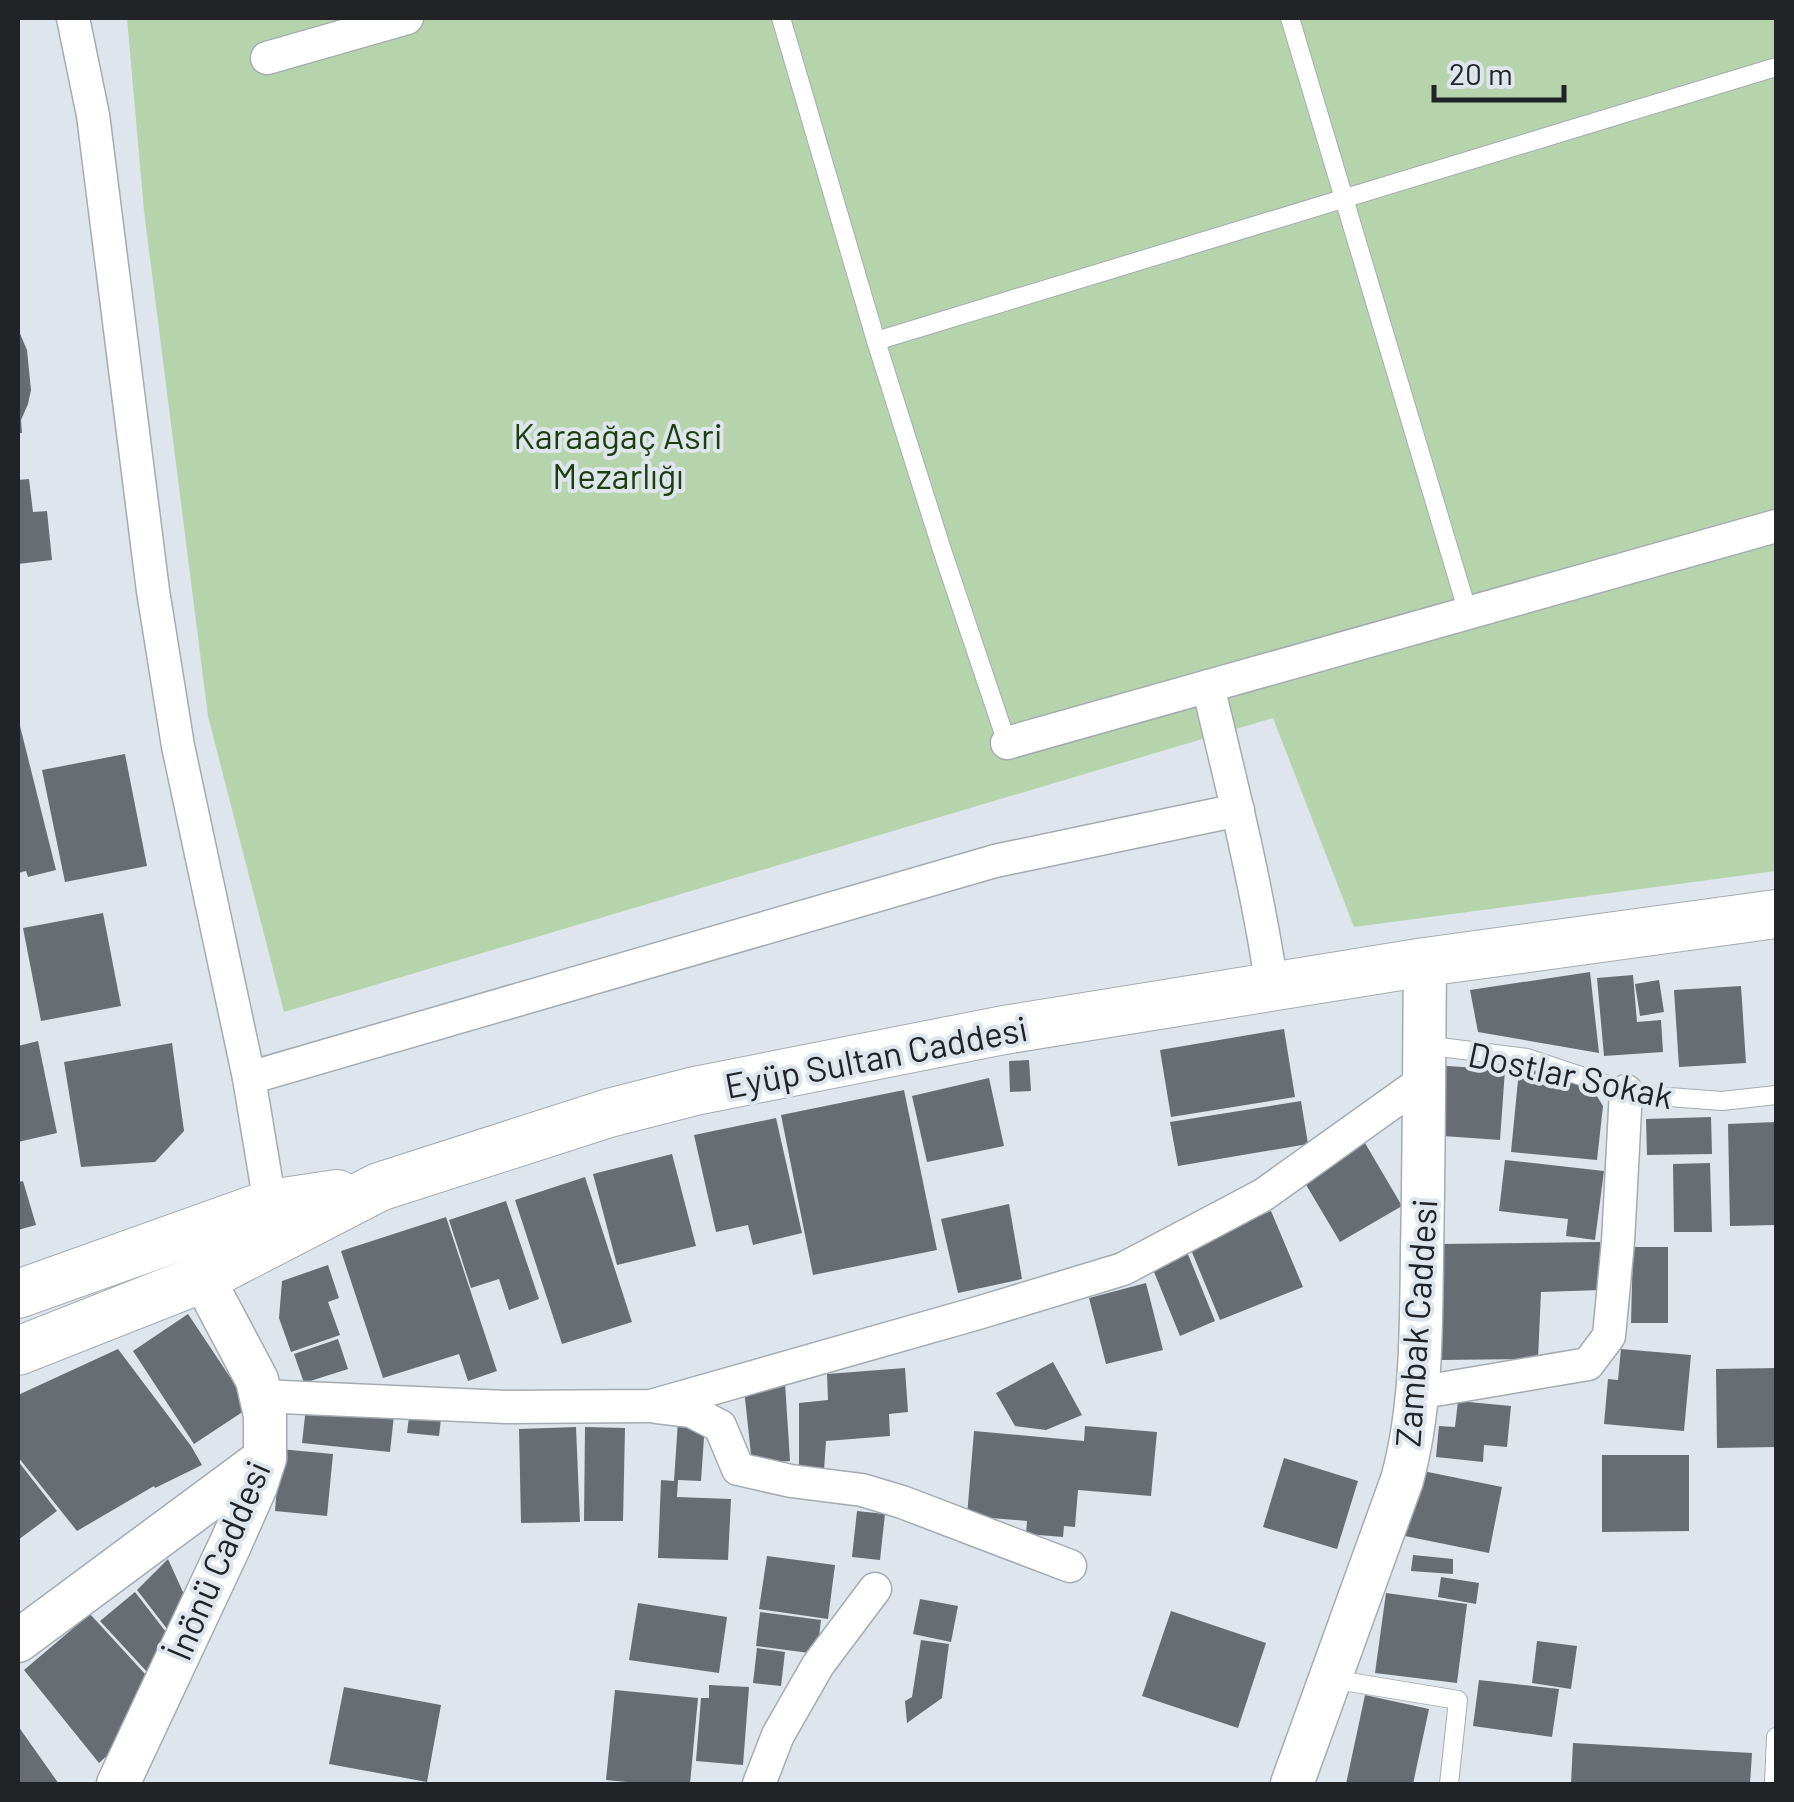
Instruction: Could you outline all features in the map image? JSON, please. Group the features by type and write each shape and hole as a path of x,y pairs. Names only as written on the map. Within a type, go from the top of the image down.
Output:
{"main road":[{"name":"Eyüp Sultan Caddesi","path":"18,1351 203,1278 380,1187 608,1113 695,1091 1004,1030 1425,962 1776,914"},
{"path":"18,1294 270,1204 380,1187"}],"street":[{"path":"73,18 93,115 153,592 178,746 249,1078 270,1204"},
{"path":"267,58 406,18"},
{"path":"1007,743 1776,526"},
{"path":"1208,686 1238,810 1272,987"},
{"path":"249,1078 995,861 1238,810"},
{"name":"Zambak Caddesi","path":"1292,1784 1411,1448 1418,1393 1422,1285 1425,962"},
{"path":"650,1406 1123,1269 1263,1195 1424,1062"},
{"path":"1418,1393 1588,1364 1609,1336 1626,1091"},
{"name":"İnönü Caddesi","path":"118,1784 243,1516 264,1458 265,1415 257,1380 203,1278"},
{"path":"260,1396 506,1406 650,1406 690,1411 720,1426 738,1469 790,1481 862,1490 1070,1566"},
{"path":"18,1641 264,1458"},
{"path":"758,1784 778,1734 818,1665 875,1589"}],"lane":[{"path":"781,18 876,341 1007,743"},
{"path":"1290,18 1468,613"},
{"path":"876,341 1776,66"},
{"name":"Dostlar Sokak","path":"1424,1062 1527,1058 1626,1091 1685,1100 1722,1101 1776,1095"},
{"path":"1331,1679 1458,1700 1449,1784"},
{"path":"1774,1784 1776,1737"}],"green space":[{"name":"Karaağaç Asri Mezarlığı","path":"127,18 1776,18 1776,871 1354,927 1273,718 284,1012 208,716 144,211"}],"building":[{"path":"18,329 27,350 31,390 21,420 22,433 18,433"},
{"path":"29,479 33,512 47,511 52,560 18,564 18,480"},
{"path":"18,718 56,870 28,877 26,871 18,873"},
{"path":"125,754 147,866 65,882 42,770"},
{"path":"103,913 121,1006 41,1021 23,928"},
{"path":"1590,972 1599,1053 1478,1032 1470,990"},
{"path":"1633,975 1637,1022 1661,1020 1663,1052 1604,1056 1597,978"},
{"path":"1659,980 1664,1012 1640,1016 1635,984"},
{"path":"1741,986 1746,1063 1679,1067 1674,990"},
{"path":"1284,1029 1295,1097 1171,1117 1160,1050"},
{"path":"38,1041 57,1133 18,1142 18,1046"},
{"path":"172,1043 184,1131 155,1162 81,1167 64,1062"},
{"path":"1029,1060 1031,1091 1010,1092 1009,1061"},
{"path":"1434,1065 1505,1070 1500,1140 1429,1135"},
{"path":"1519,1070 1562,1071 1587,1080 1603,1106 1597,1160 1511,1152"},
{"path":"989,1078 1004,1146 927,1162 912,1096"},
{"path":"904,1090 937,1250 813,1275 781,1115"},
{"path":"1301,1101 1308,1144 1178,1166 1170,1122"},
{"path":"1711,1117 1712,1154 1647,1155 1646,1119"},
{"path":"776,1118 802,1233 753,1245 748,1225 716,1232 694,1135"},
{"path":"1776,1122 1776,1225 1730,1226 1728,1124"},
{"path":"1365,1143 1402,1206 1340,1242 1302,1178"},
{"path":"672,1154 696,1246 617,1265 593,1174"},
{"path":"1505,1160 1604,1171 1595,1240 1566,1236 1568,1219 1499,1211"},
{"path":"1710,1163 1712,1232 1674,1232 1673,1164"},
{"path":"585,1177 632,1322 562,1344 515,1200"},
{"path":"23,1181 36,1225 18,1230 18,1182"},
{"path":"506,1201 539,1299 509,1310 499,1279 471,1288 449,1220"},
{"path":"1009,1204 1022,1279 958,1293 941,1219"},
{"path":"1271,1211 1303,1287 1220,1320 1189,1245"},
{"path":"446,1217 497,1371 468,1381 459,1354 383,1378 341,1251"},
{"path":"1600,1242 1601,1290 1541,1292 1538,1359 1439,1360 1439,1244"},
{"path":"1185,1247 1215,1321 1180,1336 1150,1262"},
{"path":"1633,1247 1668,1247 1668,1323 1631,1323"},
{"path":"328,1265 339,1298 328,1302 340,1335 291,1352 279,1318 282,1281"},
{"path":"1146,1283 1163,1350 1106,1364 1089,1298"},
{"path":"188,1314 250,1407 194,1444 133,1351"},
{"path":"338,1339 348,1369 304,1383 294,1354"},
{"path":"118,1349 202,1465 154,1486 77,1531 18,1457 18,1395"},
{"path":"1621,1349 1691,1355 1684,1431 1604,1424 1608,1379 1618,1380"},
{"path":"1053,1362 1082,1415 1046,1430 1015,1426 996,1393"},
{"path":"905,1368 908,1412 889,1414 890,1436 826,1441 824,1470 799,1468 799,1403 828,1400 827,1374"},
{"path":"1776,1368 1776,1447 1717,1448 1716,1369"},
{"path":"785,1382 790,1461 752,1464 744,1389"},
{"path":"1458,1401 1511,1406 1507,1447 1484,1445 1483,1462 1436,1457 1439,1426 1455,1427"},
{"path":"306,1407 394,1415 390,1452 302,1443"},
{"path":"409,1417 441,1419 439,1436 407,1433"},
{"path":"678,1421 705,1423 701,1481 678,1480 677,1497 731,1499 728,1560 658,1558 661,1480 674,1481"},
{"path":"1085,1426 1157,1432 1151,1496 1078,1490 1075,1527 1064,1526 1063,1537 1026,1534 1027,1521 967,1516 974,1431 1084,1441"},
{"path":"576,1427 580,1522 521,1523 519,1429"},
{"path":"585,1427 625,1428 623,1521 584,1521"},
{"path":"280,1449 333,1454 327,1516 275,1511"},
{"path":"1602,1455 1689,1455 1689,1531 1602,1532"},
{"path":"1284,1458 1358,1481 1337,1549 1263,1527"},
{"path":"18,1461 57,1511 18,1540"},
{"path":"1413,1469 1502,1487 1489,1553 1400,1535"},
{"path":"857,1511 885,1514 880,1560 852,1557"},
{"path":"1413,1555 1453,1559 1453,1574 1411,1571"},
{"path":"767,1556 835,1565 828,1619 759,1609"},
{"path":"168,1559 187,1601 171,1634 137,1590"},
{"path":"1441,1577 1479,1583 1476,1604 1438,1597"},
{"path":"135,1592 169,1636 148,1673 100,1621"},
{"path":"1386,1593 1467,1604 1457,1683 1375,1673"},
{"path":"920,1599 958,1606 951,1642 913,1634"},
{"path":"638,1603 727,1617 719,1673 629,1660"},
{"path":"1171,1611 1266,1643 1238,1728 1142,1696"},
{"path":"760,1612 821,1620 817,1654 756,1646"},
{"path":"90,1614 146,1675 121,1743 99,1763 24,1670"},
{"path":"921,1640 949,1644 942,1698 907,1723 905,1701 912,1697"},
{"path":"1537,1641 1577,1646 1571,1689 1532,1683"},
{"path":"757,1648 785,1652 781,1686 753,1683"},
{"path":"1479,1680 1559,1689 1552,1737 1473,1726"},
{"path":"709,1685 749,1687 743,1765 696,1761 701,1698 709,1698"},
{"path":"344,1687 441,1705 427,1782 329,1764"},
{"path":"615,1690 698,1698 690,1784 606,1780"},
{"path":"1365,1695 1429,1709 1413,1784 1346,1784"},
{"path":"18,1726 59,1784 18,1784"},
{"path":"1573,1743 1752,1753 1750,1784 1571,1784"}]}
